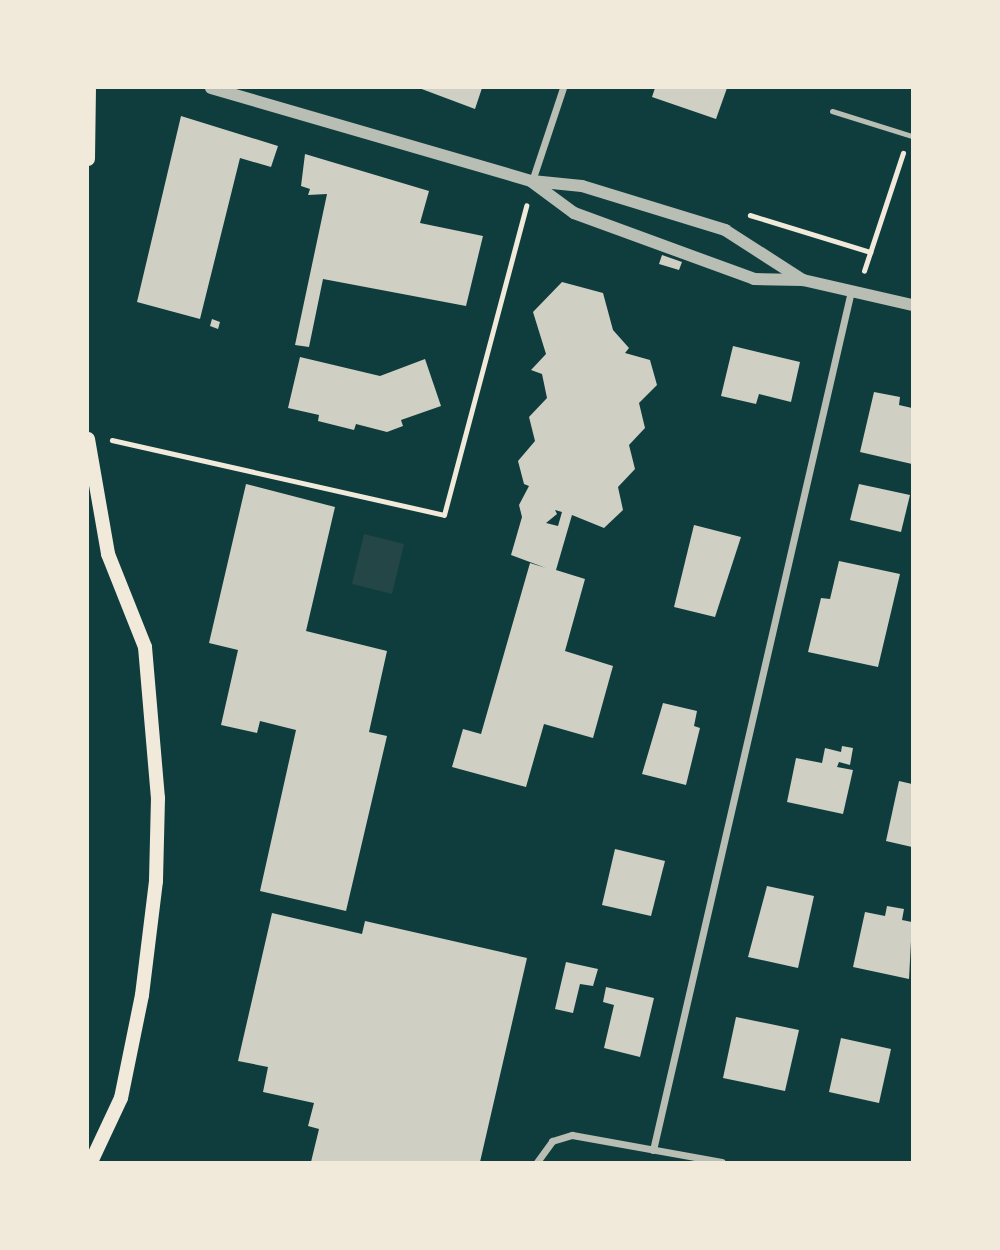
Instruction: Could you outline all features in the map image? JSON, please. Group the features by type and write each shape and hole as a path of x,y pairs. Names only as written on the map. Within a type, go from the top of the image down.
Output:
{"main road":[{"path":"88,159 89,88"},
{"path":"91,1163 121,1098 142,996 156,881 158,798 145,646 108,554 94,438"}],"street":[{"path":"211,88 532,181 582,186 725,230 803,280"},
{"path":"532,181 563,88"},
{"path":"532,181 574,213 646,243 754,279 803,280 912,305"},
{"path":"653,1150 851,291"},
{"path":"537,1163 552,1141 572,1135 722,1163"}],"lane":[{"path":"832,111 911,136"}],"path":[{"path":"863,273 911,136"},
{"path":"94,438 444,515 532,181"},
{"path":"743,213 870,252"}],"shaded area":[{"path":"364,534 404,544 392,594 352,584"}],"building":[{"path":"419,88 482,88 475,109"},
{"path":"655,88 727,88 716,119 652,97"},
{"path":"181,116 278,146 271,167 240,158 200,319 137,302"},
{"path":"305,154 429,191 420,223 483,236 466,306 323,279 309,347 295,345 327,194 308,195 310,189 301,186"},
{"path":"662,255 682,262 679,270 659,264"},
{"path":"562,282 603,293 613,330 629,348 625,353 650,360 657,385 639,403 645,428 629,445 635,469 618,487 623,510 604,528 572,515 556,570 585,579 565,651 613,666 593,738 544,724 526,787 452,767 463,729 481,734 530,563 546,568 511,555 522,517 519,505 529,486 524,484 518,461 535,441 529,417 547,398 542,374 531,370 546,354 533,312","holes":["555,510 562,512 558,526 546,523 557,514"]},
{"path":"212,319 220,322 218,329 210,326"},
{"path":"733,346 800,362 791,402 759,394 756,404 721,396"},
{"path":"300,357 380,376 425,359 441,406 401,420 403,426 387,432 356,424 354,430 318,421 319,415 288,408"},
{"path":"874,392 900,397 899,405 912,408 912,464 860,452"},
{"path":"246,484 335,507 306,631 387,651 369,732 387,736 346,911 260,891 296,730 260,721 257,733 221,725 238,650 209,643"},
{"path":"859,484 910,495 901,532 850,520"},
{"path":"694,525 741,537 715,617 674,607"},
{"path":"839,561 900,574 878,667 808,652 821,598 830,599"},
{"path":"663,703 697,711 694,726 700,728 686,785 642,774"},
{"path":"842,746 853,748 850,765 839,762 837,767 853,770 843,814 787,802 796,758 822,763 825,748 841,752"},
{"path":"899,781 912,784 912,847 886,841"},
{"path":"615,849 665,861 651,916 602,905"},
{"path":"767,886 814,896 798,968 748,957"},
{"path":"887,906 904,909 902,920 912,922 909,979 853,967 865,912 885,916"},
{"path":"272,913 362,934 365,921 527,958 480,1162 311,1162 319,1129 308,1126 314,1103 263,1092 268,1067 238,1061"},
{"path":"566,962 598,969 593,986 580,984 573,1013 555,1009"},
{"path":"606,987 654,998 640,1057 604,1048 614,1005 603,1002"},
{"path":"736,1017 799,1030 785,1091 723,1078"},
{"path":"841,1038 891,1049 879,1103 829,1092"}]}
